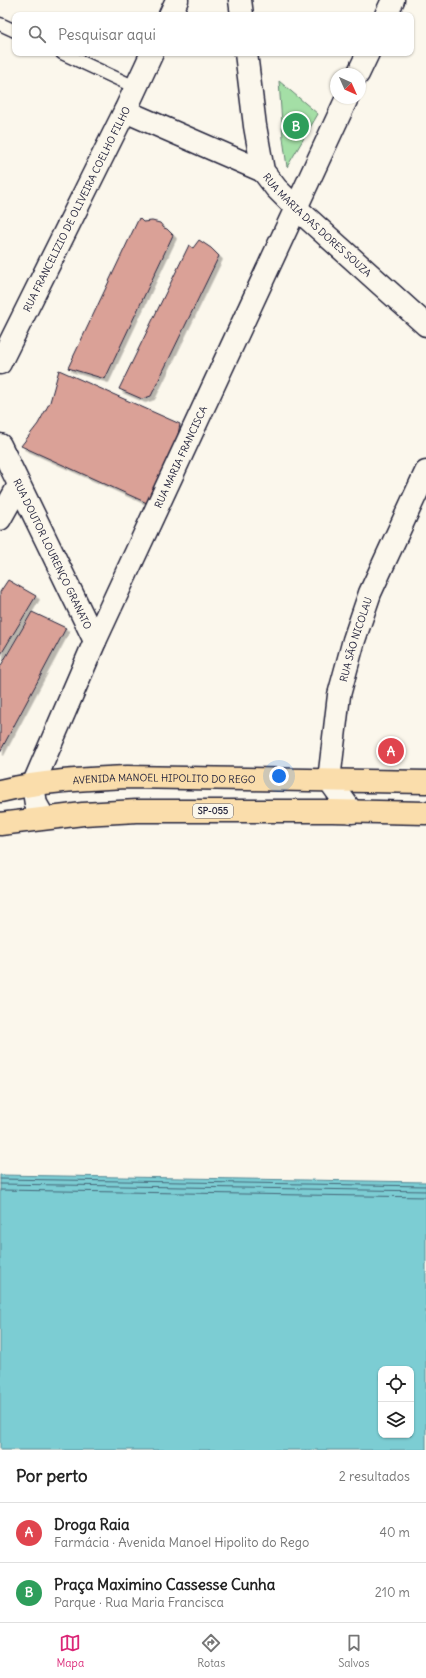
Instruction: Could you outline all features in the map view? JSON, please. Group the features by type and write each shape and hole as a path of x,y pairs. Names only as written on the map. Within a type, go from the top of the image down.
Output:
{"main road":[{"name":"AVENIDA MANOEL HIPOLITO DO REGO","path":"0,791 80,779 127,777 426,782"},
{"name":"SP-055","path":"0,824 44,818 137,811 426,813"}],"street":[{"path":"171,12 177,0"},
{"path":"240,0 242,12"},
{"path":"387,12 393,0"},
{"name":"RUA FRANCELIZIO DE OLIVEIRA COELHO FILHO","path":"0,364 125,112 151,56"},
{"name":"RUA MARIA DAS DORES SOUZA","path":"246,56 255,126 263,171 276,188 295,208 426,326"},
{"path":"361,68 367,56"},
{"name":"RUA MARIA FRANCISCA","path":"33,785 95,641 343,104"},
{"path":"125,112 263,171"},
{"name":"RUA DOUTOR LOURENÇO GRANATO","path":"0,445 95,641"},
{"name":"RUA SÃO NICOLAU","path":"329,780 339,695 354,640 370,593 426,472"},
{"path":"0,519 19,485"},
{"path":"329,780 352,812"},
{"path":"33,785 36,804 44,818"}],"lane":[{"path":"0,24 12,30"},
{"path":"69,56 136,87"}],"green space":[{"path":"279,81 318,114 287,167 283,138"}],"water":[{"path":"0,1175 426,1182 426,1450 0,1450"}],"building":[{"path":"139,218 143,222 152,221 160,223 173,235 105,379 68,368"},
{"path":"199,240 211,248 219,256 151,396 142,399 119,389 189,245 193,248"},
{"path":"59,370 180,424 175,451 164,480 147,503 21,446 38,424 50,402"},
{"path":"8,580 36,596 0,656 0,592"},
{"path":"32,612 66,628 0,752 0,667"}],"place":[{"name":"Praça Maximino Cassesse Cunha","path":"296,126"},
{"name":"Droga Raia","path":"391,751"}]}
